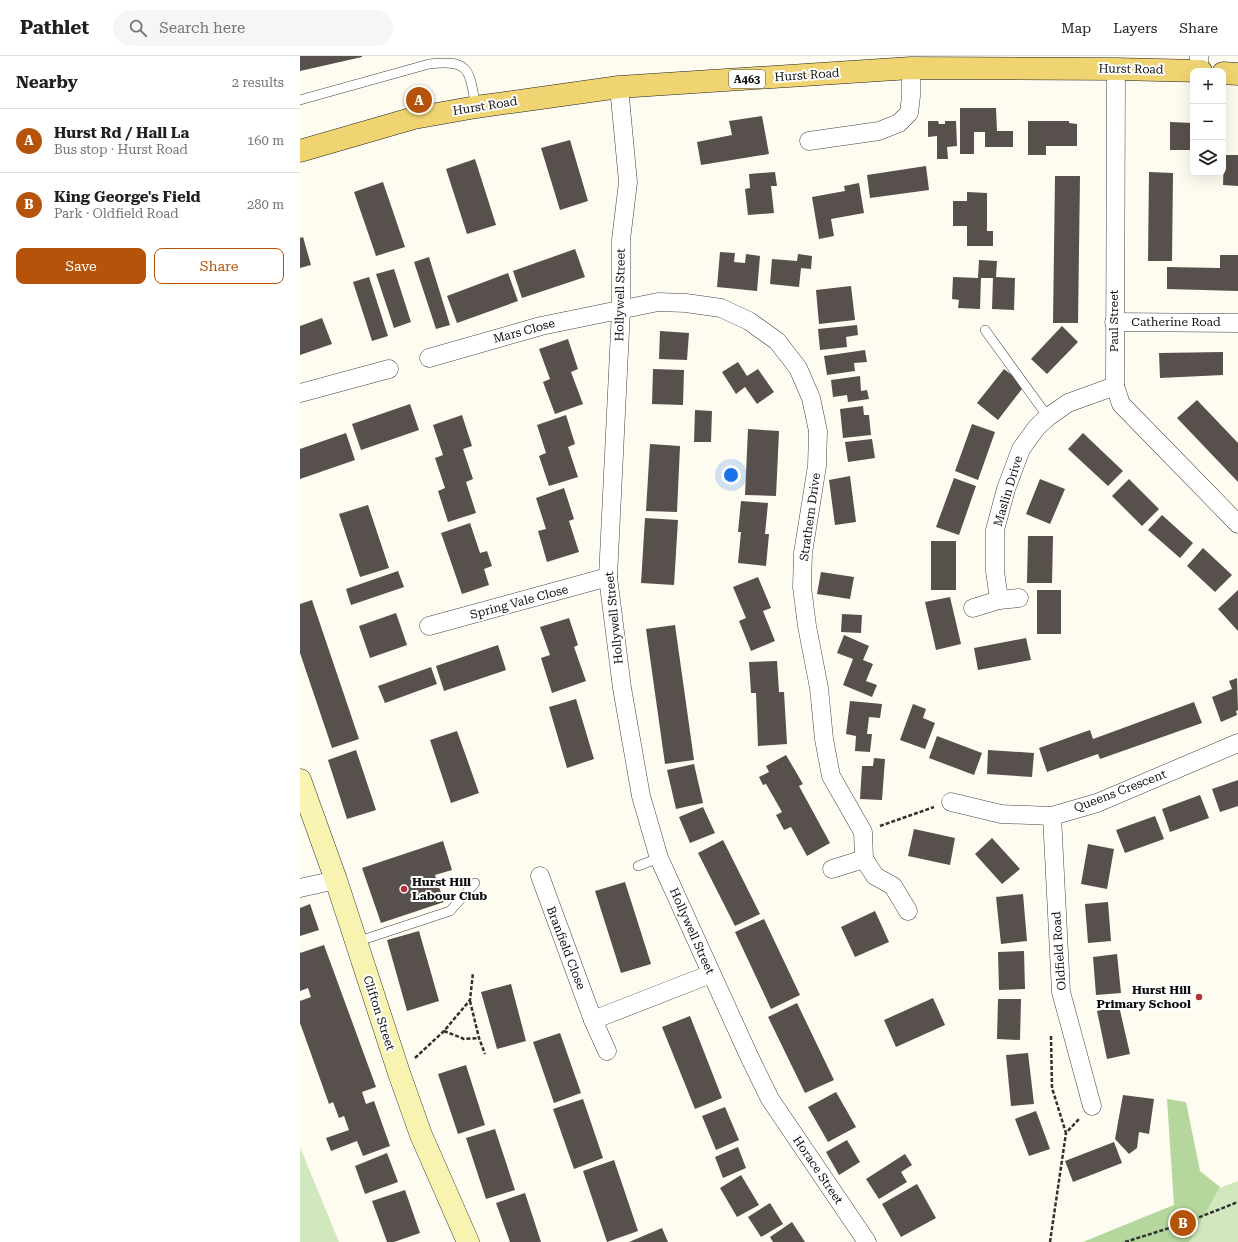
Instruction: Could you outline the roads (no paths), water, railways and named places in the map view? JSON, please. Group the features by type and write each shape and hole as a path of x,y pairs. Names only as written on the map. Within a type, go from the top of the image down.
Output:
{"main road":[{"name":"Hurst Road","path":"300,151 414,118 476,107 619,87 911,68 1190,71"},
{"path":"1226,73 1238,74"}],"street":[{"path":"1199,56 1200,68"},
{"path":"809,141 879,131 899,123 909,113 911,96 911,68"},
{"name":"Paul Street","path":"1116,69 1114,322 1115,386 1121,404 1238,524"},
{"name":"Hollywell Street","path":"619,87 628,182 621,240 621,310 608,577 622,688 641,796 659,858 711,974 770,1099"},
{"name":"Strathern Drive","path":"621,310 658,302 686,303 721,308 749,321 777,341 798,368 811,398 818,431 817,466 803,553 802,587 807,626 819,688 824,739 831,776 863,832 864,859"},
{"name":"Mars Close","path":"429,358 541,326 621,310"},
{"name":"Catherine Road","path":"1114,322 1238,323"},
{"path":"300,393 389,369"},
{"name":"Maslin Drive","path":"999,600 995,571 995,530 1004,496 1021,449 1037,427 1068,403 1115,386"},
{"name":"Spring Vale Close","path":"429,626 608,577"},
{"path":"973,608 999,600 1019,598"},
{"name":"Queens Crescent","path":"951,802 1001,814 1052,816 1097,803 1238,742"},
{"name":"Clifton Street","path":"300,780 336,880 399,1073 421,1135 468,1242"},
{"name":"Oldfield Road","path":"1052,816 1061,992 1092,1106"},
{"path":"832,869 864,859 875,876 893,886 908,911"},
{"name":"Branfield Close","path":"540,876 593,1020 607,1051"},
{"path":"300,888 336,880"},
{"path":"593,1020 711,974"},
{"name":"Horace Street","path":"770,1099 867,1242"}],"lane":[{"path":"300,100 429,64 455,63 466,68 471,79 476,107"},
{"path":"985,330 1048,417"},
{"path":"638,866 659,858"},
{"path":"356,942 450,911 475,883"}],"place":[{"name":"Hurst Rd / Hall La","path":"419,100"},
{"name":"Hurst Hill Labour Club","path":"404,889"},
{"name":"Hurst Hill Primary School","path":"1199,997"},
{"name":"King George's Field","path":"1183,1223"}]}
